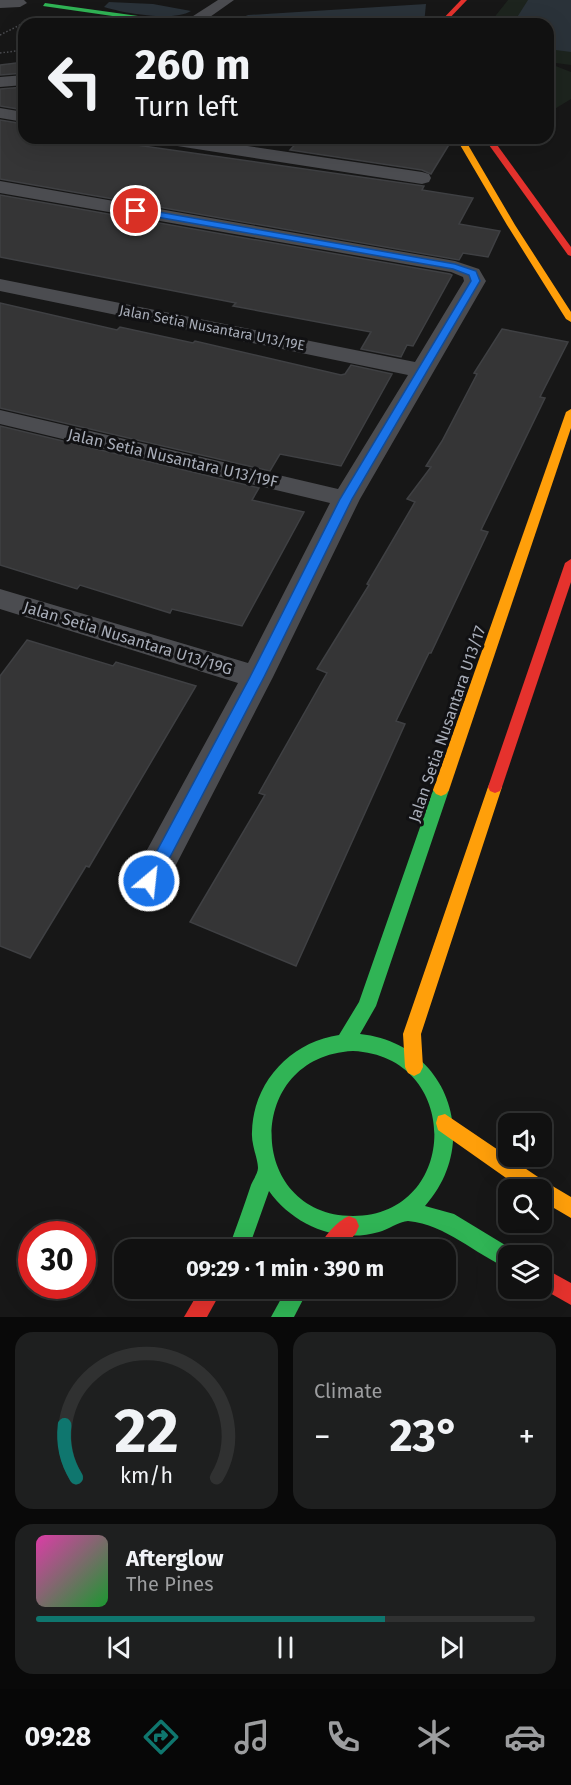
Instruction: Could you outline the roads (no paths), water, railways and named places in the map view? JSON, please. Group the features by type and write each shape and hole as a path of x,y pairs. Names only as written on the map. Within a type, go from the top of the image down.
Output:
{"main road":[{"path":"447,18 464,0"},
{"path":"22,1 28,7 46,2 139,18"},
{"path":"464,144 511,225 571,319"},
{"path":"492,144 571,253"},
{"name":"Jalan Setia Nusantara U13/17","path":"345,1042 367,1006 571,412"},
{"path":"414,1067 412,1034 571,563"},
{"path":"345,1042 369,1044 393,1052 414,1067 434,1092 445,1124 446,1149 440,1172 426,1194 407,1211 380,1223 349,1226 323,1220 300,1207 280,1188 268,1166 260,1136 263,1108 274,1082 293,1061 317,1047 345,1042"},
{"path":"445,1124 523,1179"},
{"path":"244,1239 268,1166"},
{"path":"552,1197 571,1208"},
{"path":"407,1211 447,1221 498,1252"},
{"path":"338,1239 349,1226"},
{"path":"552,1283 571,1295"},
{"path":"195,1317 206,1299"},
{"path":"282,1317 293,1299"}],"street":[{"path":"204,18 227,0"},
{"path":"0,4 22,1"},
{"path":"0,82 18,80"},
{"path":"0,113 18,116"},
{"path":"198,144 422,178"},
{"path":"0,187 455,267 472,273 476,281 346,499 257,677 149,881"},
{"name":"Jalan Setia Nusantara U13/19E","path":"0,285 423,371"},
{"name":"Jalan Setia Nusantara U13/19F","path":"0,417 346,499"},
{"name":"Jalan Setia Nusantara U13/19G","path":"0,599 257,677"}]}
